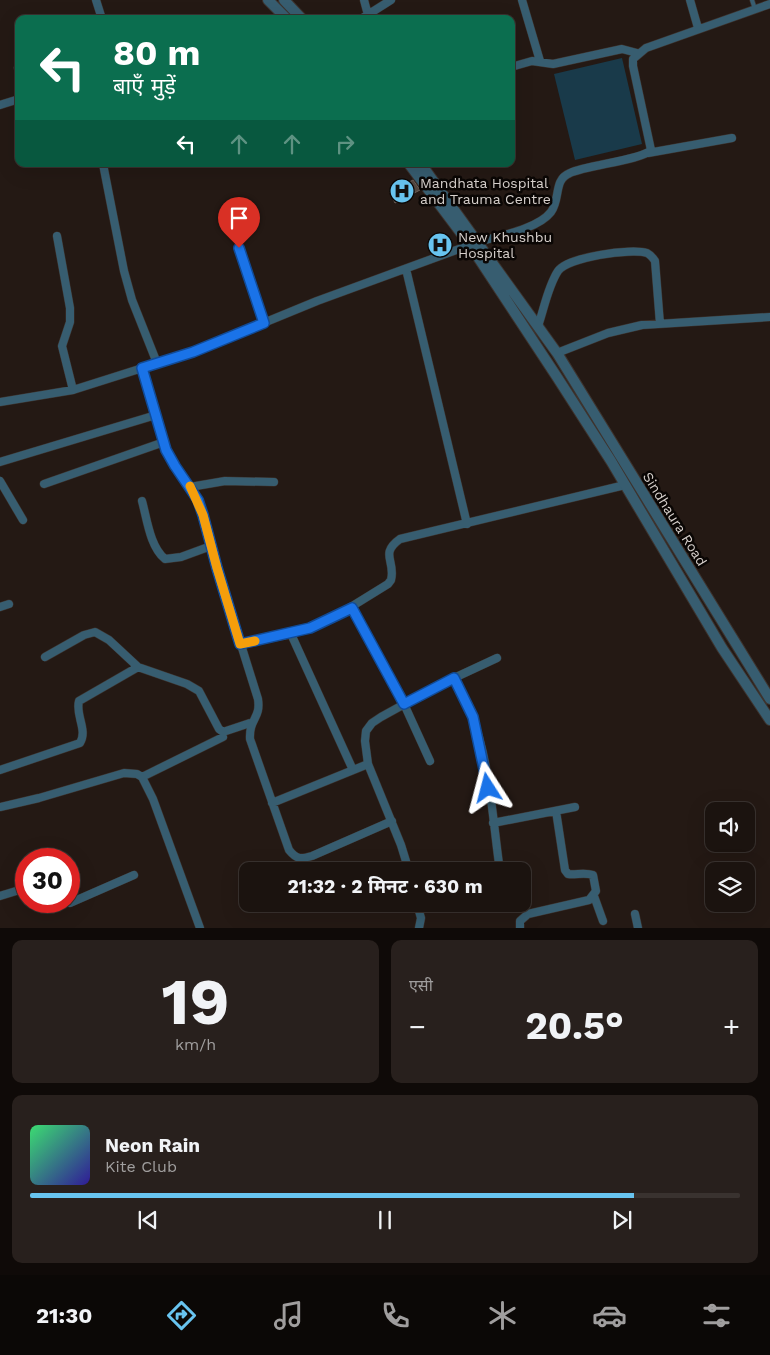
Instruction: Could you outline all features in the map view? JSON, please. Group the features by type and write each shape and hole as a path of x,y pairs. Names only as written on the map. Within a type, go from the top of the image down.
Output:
{"street":[{"path":"97,0 101,15"},
{"path":"268,0 283,15"},
{"path":"284,0 298,15"},
{"path":"364,0 365,15"},
{"path":"368,15 391,0"},
{"path":"522,0 540,61"},
{"path":"690,0 698,28"},
{"path":"648,153 651,150 651,146 633,66 633,59 637,53 698,28 770,4"},
{"path":"515,66 532,61 553,64 622,49 637,53"},
{"path":"0,105 15,100"},
{"path":"0,402 73,390 193,352 406,269 540,222 551,212 556,202 559,181 565,175 608,162 648,153 732,138"},
{"path":"104,167 124,271 132,300 157,364"},
{"path":"411,167 474,244"},
{"path":"423,167 557,376 625,485 717,640 770,720"},
{"path":"56,236 70,308 70,322 62,346 73,390"},
{"name":"Sindhaura Road","path":"474,244 558,353 770,699"},
{"path":"239,248 264,323"},
{"path":"538,326 554,279 563,266 586,257 638,252 652,256 655,261 660,324"},
{"path":"406,269 467,524"},
{"path":"558,353 608,333 660,324 770,317"},
{"path":"45,657 84,635 95,632 110,640 138,667 187,684 199,691 222,732 250,723 258,714 260,708 203,515 190,487 175,466 164,442 142,368"},
{"path":"0,462 156,416"},
{"path":"44,484 164,442"},
{"path":"0,481 23,520"},
{"path":"190,487 225,481 274,482"},
{"path":"240,644 291,634 310,628 352,608 391,580 393,573 388,556 390,549 400,539 625,485"},
{"path":"142,502 154,544 160,555 165,559 181,557 211,546"},
{"path":"0,607 9,604"},
{"path":"352,608 404,704 430,761"},
{"path":"291,634 353,770"},
{"path":"406,862 368,764 365,741 366,731 372,723 404,704 497,658"},
{"path":"0,770 80,743 83,738 83,732 78,712 79,701 138,667"},
{"path":"454,678 473,717 478,734 486,771 499,862"},
{"path":"250,723 250,739 289,850 295,858 300,859 312,856 392,822"},
{"path":"142,777 223,737"},
{"path":"272,803 368,764"},
{"path":"0,807 124,774 137,774 142,777 153,799 200,928"},
{"path":"493,823 575,807"},
{"path":"556,811 564,870 568,874 589,873 593,875 597,885 594,896 603,921"},
{"path":"80,899 134,875"},
{"path":"0,896 15,891"},
{"path":"520,928 520,921 528,914 589,900 594,896"},
{"path":"419,912 421,918 419,928"},
{"path":"634,914 638,928"}],"lane":[{"path":"752,0 755,9"}],"water":[{"path":"622,58 642,144 575,160 554,74"}],"building":[{"path":"413,180 420,190 395,203 390,192"},
{"path":"446,238 449,247 435,252 432,244"}],"slow traffic":[{"path":"190,486 198,500 203,515 240,644 255,641"}],"place":[{"name":"Mandhata Hospital and Trauma Centre","path":"402,191"},
{"name":"New Khushbu Hospital","path":"440,245"}],"route":[{"path":"239,248 264,323 193,352 142,368 166,450 198,500 240,644 291,634 310,628 352,608 404,704 454,678 473,717 486,771 488,788"}]}
